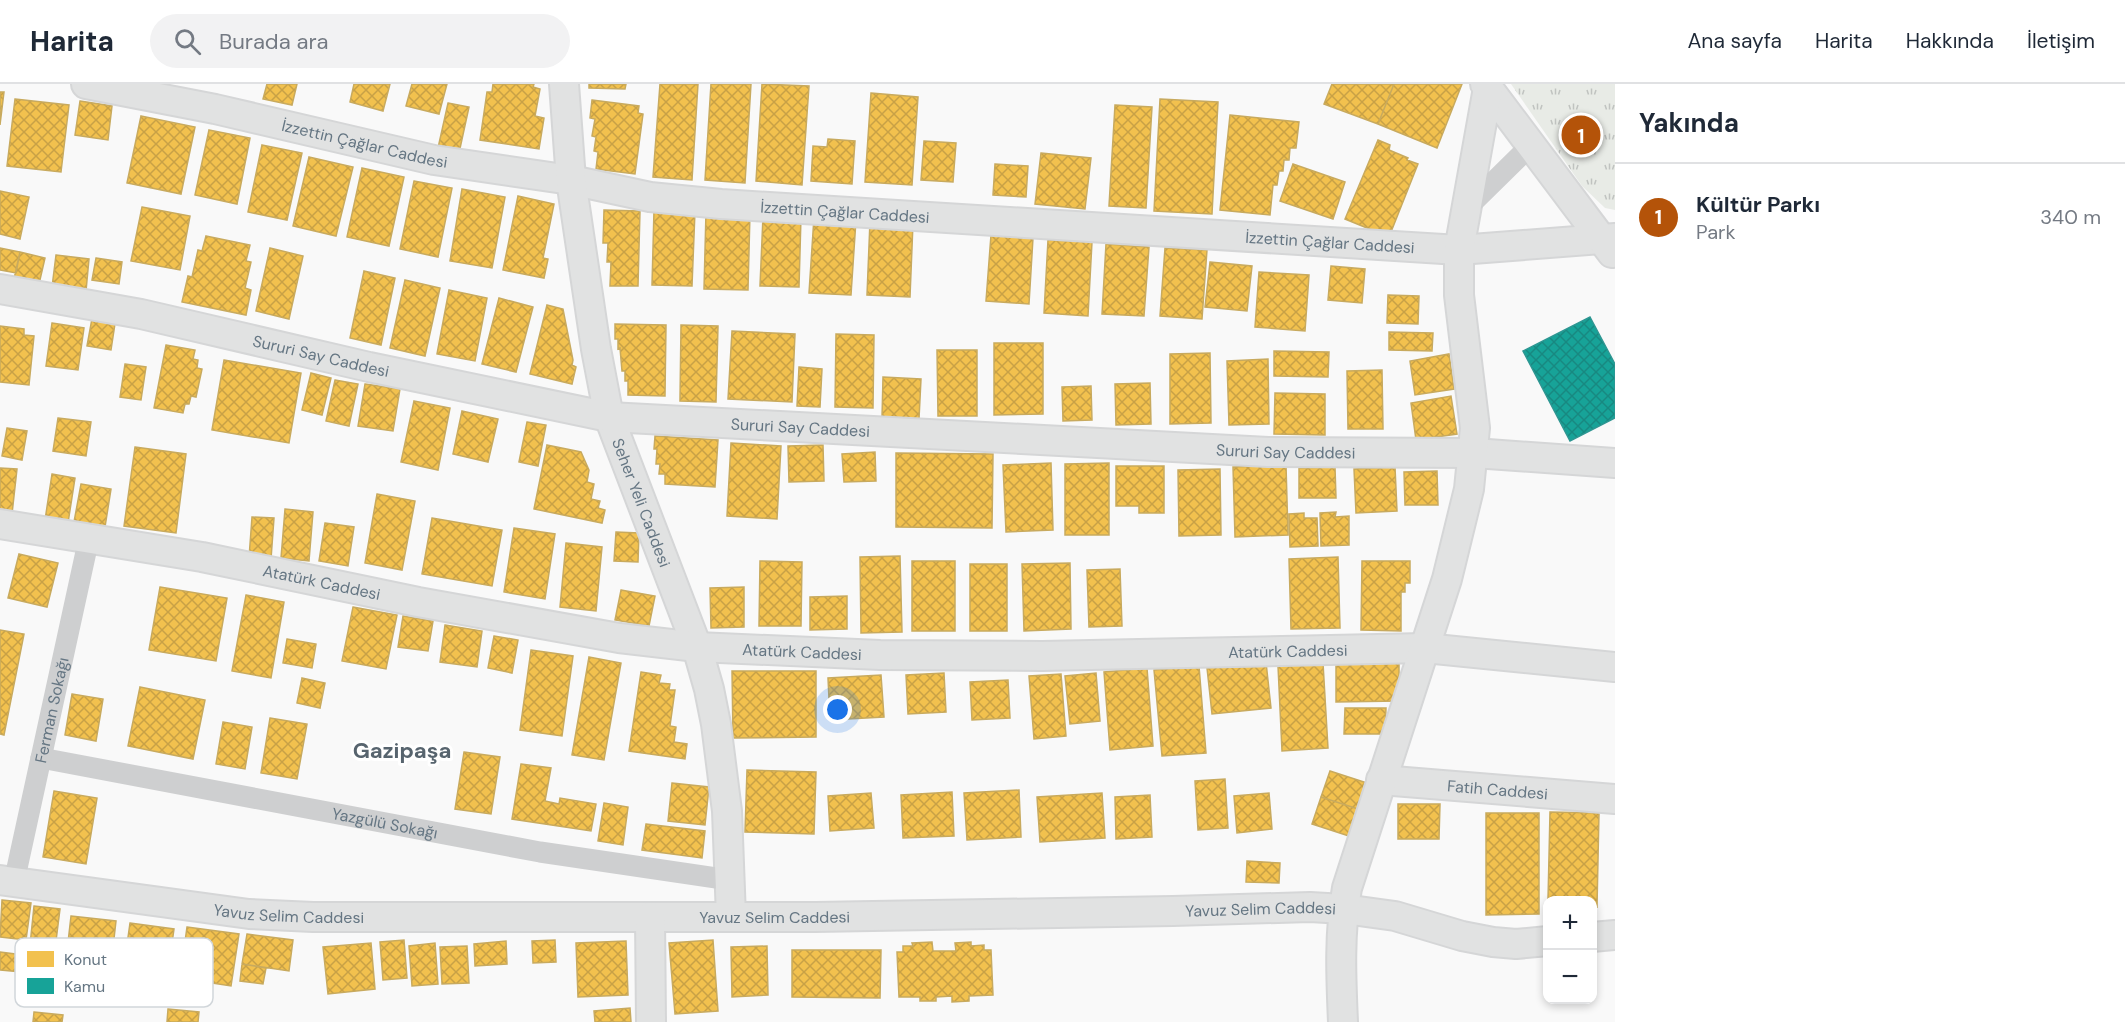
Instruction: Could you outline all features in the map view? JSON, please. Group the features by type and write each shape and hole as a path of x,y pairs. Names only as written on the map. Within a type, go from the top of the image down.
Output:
{"street":[{"name":"İzzettin Çağlar Caddesi","path":"86,84 215,109 434,160 571,180 650,197 721,204 1459,250 1611,245"},
{"name":"Seher Yeli Caddesi","path":"564,84 571,180 596,349 609,417 698,647 710,689 728,811 731,917"},
{"path":"1486,86 1611,245"},
{"path":"1343,1022 1341,963 1344,909 1355,859 1447,579 1469,489 1474,453 1475,419 1459,295 1459,250 1486,86"},
{"path":"1466,209 1531,145"},
{"name":"Sururi Say Caddesi","path":"0,289 141,314 369,367 609,417 1256,451 1474,453 1615,463"},
{"name":"Atatürk Caddesi","path":"0,524 202,557 430,604 619,638 698,647 880,655 1030,656 1425,648 1615,667"},
{"name":"Ferman Sokağı","path":"7,881 41,758 89,538"},
{"name":"Yazgülü Sokağı","path":"41,758 540,852 730,880"},
{"name":"Fatih Caddesi","path":"1382,780 1615,799"},
{"name":"Yavuz Selim Caddesi","path":"7,881 249,914 313,917 731,917 1310,907 1395,916 1492,942 1516,944 1543,941"},
{"path":"650,917 651,1022"},
{"path":"1597,937 1615,935"}],"green space":[{"path":"1511,84 1615,84 1615,210 1605,208 1582,186"}],"building: Konut":[{"path":"267,84 297,84 292,105 263,99"},
{"path":"354,84 390,84 383,111 350,102"},
{"path":"412,84 447,84 439,114 406,106"},
{"path":"493,84 534,84 533,87 540,89 535,116 544,118 539,149 480,140 487,92 492,92"},
{"path":"589,84 626,84 625,89 589,88"},
{"path":"660,84 698,84 692,180 653,177"},
{"path":"711,84 751,84 745,183 705,180"},
{"path":"762,84 809,86 802,185 756,181"},
{"path":"1332,84 1394,84 1378,124 1324,104"},
{"path":"1394,84 1462,84 1437,148 1378,124"},
{"path":"0,92 4,92 0,125"},
{"path":"871,93 918,97 912,185 865,182"},
{"path":"15,99 69,105 61,172 7,166"},
{"path":"1160,99 1218,102 1212,214 1154,211"},
{"path":"592,100 639,106 638,113 643,114 635,174 596,169 598,152 594,151 596,137 592,136 595,119 590,118"},
{"path":"80,101 112,106 108,140 75,135"},
{"path":"448,103 469,107 459,153 438,148"},
{"path":"1115,105 1152,107 1146,208 1109,206"},
{"path":"1230,115 1299,122 1296,148 1290,148 1289,160 1284,160 1283,171 1279,171 1277,185 1273,185 1270,215 1220,210"},
{"path":"141,116 195,127 181,194 127,183"},
{"path":"209,130 250,138 237,204 195,195"},
{"path":"828,139 855,141 852,184 811,181 813,146 827,147"},
{"path":"1378,140 1390,145 1389,150 1418,164 1389,237 1345,219"},
{"path":"924,141 956,143 953,182 921,180"},
{"path":"262,145 302,153 287,220 248,212"},
{"path":"1041,153 1091,158 1085,209 1035,204"},
{"path":"309,157 353,167 336,236 293,226"},
{"path":"995,164 1028,166 1026,197 993,195"},
{"path":"1293,164 1345,182 1333,219 1280,201"},
{"path":"362,168 404,177 389,246 347,237"},
{"path":"414,181 452,188 438,257 400,249"},
{"path":"462,189 505,197 492,268 450,261"},
{"path":"0,191 29,197 20,239 0,234"},
{"path":"518,196 554,204 543,258 548,259 544,278 503,270"},
{"path":"142,207 190,216 180,270 131,261"},
{"path":"604,210 640,211 638,286 610,286 611,262 607,262 608,243 603,243"},
{"path":"654,210 695,211 692,286 652,285"},
{"path":"706,212 750,213 748,290 704,289"},
{"path":"763,216 801,217 799,287 760,286"},
{"path":"814,217 856,220 851,295 809,293"},
{"path":"870,221 913,223 910,297 867,295"},
{"path":"991,235 1033,238 1029,304 986,301"},
{"path":"206,236 250,245 246,261 251,262 245,288 251,290 246,315 182,302 188,276 192,277 198,250 202,251"},
{"path":"1048,240 1092,242 1088,316 1044,313"},
{"path":"1106,244 1149,247 1144,316 1102,314"},
{"path":"0,248 20,252 16,273 0,270"},
{"path":"270,248 303,256 289,319 256,311"},
{"path":"1165,248 1207,250 1202,319 1160,316"},
{"path":"20,252 45,258 39,284 14,279"},
{"path":"56,255 89,259 86,291 52,287"},
{"path":"96,258 122,262 119,284 92,280"},
{"path":"1210,262 1252,266 1247,311 1205,307"},
{"path":"1331,266 1365,269 1362,303 1328,300"},
{"path":"364,271 395,278 381,345 350,338"},
{"path":"1259,272 1309,275 1305,331 1255,327"},
{"path":"405,280 440,288 425,356 390,348"},
{"path":"449,290 487,298 475,361 437,354"},
{"path":"1388,295 1419,296 1418,324 1387,323"},
{"path":"499,298 533,307 516,372 482,364"},
{"path":"547,305 563,309 572,365 576,367 572,384 530,374"},
{"path":"93,313 116,317 111,350 87,346"},
{"path":"52,323 84,328 78,370 46,366"},
{"path":"615,324 666,325 665,396 628,395 628,381 625,381 625,371 622,371 618,339 615,339"},
{"path":"681,325 718,326 716,402 680,401"},
{"path":"0,326 24,329 24,335 34,336 29,385 0,382"},
{"path":"732,331 795,334 792,402 728,399"},
{"path":"1389,332 1433,333 1432,351 1389,350"},
{"path":"836,334 874,335 873,408 835,407"},
{"path":"994,343 1043,343 1043,414 994,415"},
{"path":"166,345 195,350 193,359 198,360 197,368 202,369 196,397 191,396 189,404 185,404 183,413 154,408"},
{"path":"937,350 977,350 977,416 938,416"},
{"path":"1274,351 1329,352 1328,377 1274,376"},
{"path":"1210,353 1211,423 1170,424 1170,354"},
{"path":"1449,354 1454,389 1415,395 1410,361"},
{"path":"1268,359 1269,424 1229,425 1227,361"},
{"path":"224,360 301,373 289,443 212,430"},
{"path":"125,364 146,367 141,400 120,397"},
{"path":"799,367 822,369 820,407 797,406"},
{"path":"1382,370 1383,429 1348,429 1347,371"},
{"path":"311,373 331,378 322,415 302,410"},
{"path":"883,377 921,379 919,419 882,418"},
{"path":"335,380 358,384 349,426 326,421"},
{"path":"1150,383 1151,424 1116,425 1115,384"},
{"path":"365,384 400,389 393,431 358,426"},
{"path":"1091,386 1092,420 1063,421 1062,387"},
{"path":"1275,393 1325,394 1325,435 1274,434"},
{"path":"1451,396 1457,434 1416,440 1411,403"},
{"path":"414,401 450,408 438,470 401,462"},
{"path":"462,411 498,419 488,462 453,454"},
{"path":"58,418 91,422 86,456 53,451"},
{"path":"527,422 546,425 538,466 519,462"},
{"path":"7,428 27,431 22,460 2,456"},
{"path":"655,436 718,440 715,487 665,484 665,474 659,474 660,464 656,464"},
{"path":"731,443 781,446 777,519 727,516"},
{"path":"547,445 581,452 589,470 587,482 594,484 591,499 600,501 598,508 605,510 602,523 534,509"},
{"path":"823,445 824,481 789,482 788,446"},
{"path":"135,447 186,454 176,533 124,526"},
{"path":"875,452 876,481 844,482 842,454"},
{"path":"896,453 993,454 992,528 896,527"},
{"path":"1051,463 1053,530 1006,532 1003,465"},
{"path":"1109,463 1109,535 1065,535 1065,464"},
{"path":"1286,465 1288,535 1235,537 1233,467"},
{"path":"1116,466 1164,466 1164,513 1139,513 1139,506 1116,506"},
{"path":"1335,467 1336,498 1299,498 1299,468"},
{"path":"1395,467 1397,511 1356,513 1354,469"},
{"path":"0,468 17,469 12,514 0,513"},
{"path":"1220,469 1221,535 1179,536 1178,470"},
{"path":"1437,471 1438,505 1405,505 1404,472"},
{"path":"52,474 75,478 68,523 45,520"},
{"path":"81,484 111,489 105,527 74,522"},
{"path":"377,494 415,501 402,570 365,563"},
{"path":"285,509 313,512 309,561 281,558"},
{"path":"1336,512 1335,517 1349,516 1349,545 1321,546 1320,513"},
{"path":"1304,513 1304,518 1317,518 1318,546 1290,547 1289,514"},
{"path":"252,517 274,518 271,559 249,558"},
{"path":"432,518 502,530 492,586 422,574"},
{"path":"325,523 354,527 348,566 319,561"},
{"path":"514,528 555,534 545,599 504,592"},
{"path":"616,532 639,533 638,562 614,561"},
{"path":"566,543 602,547 596,611 560,607"},
{"path":"19,554 58,563 47,607 8,598"},
{"path":"900,556 902,632 861,633 860,557"},
{"path":"1338,557 1340,628 1291,629 1289,559"},
{"path":"760,561 802,562 801,626 759,626"},
{"path":"912,561 955,561 955,631 912,631"},
{"path":"1362,561 1410,561 1410,583 1405,583 1405,592 1401,592 1401,631 1361,630"},
{"path":"1070,563 1071,629 1024,631 1022,564"},
{"path":"970,564 1007,564 1007,631 970,631"},
{"path":"1120,569 1122,626 1089,627 1087,570"},
{"path":"160,587 227,598 216,661 149,650"},
{"path":"744,587 744,627 711,628 710,588"},
{"path":"621,590 655,596 649,626 615,620"},
{"path":"246,595 284,602 271,678 232,671"},
{"path":"847,596 847,629 810,630 810,597"},
{"path":"353,607 397,615 386,669 342,661"},
{"path":"403,616 433,621 428,651 398,647"},
{"path":"445,625 482,631 477,667 440,662"},
{"path":"0,630 24,634 4,735 0,734"},
{"path":"494,636 518,640 512,673 488,668"},
{"path":"287,639 316,644 312,668 283,663"},
{"path":"531,650 573,656 562,736 520,730"},
{"path":"589,657 621,663 604,760 572,755"},
{"path":"1266,662 1271,708 1212,714 1207,668"},
{"path":"1399,662 1399,701 1336,702 1336,663"},
{"path":"1323,663 1328,748 1282,751 1278,666"},
{"path":"1199,666 1206,753 1162,756 1154,670"},
{"path":"1147,668 1153,746 1110,750 1104,672"},
{"path":"732,671 816,671 816,737 733,738"},
{"path":"641,672 661,675 659,683 670,684 669,690 675,690 670,726 676,727 674,742 687,744 685,759 629,751"},
{"path":"944,673 946,712 908,714 906,675"},
{"path":"1096,673 1100,721 1070,724 1065,676"},
{"path":"1061,674 1066,736 1034,739 1029,676"},
{"path":"881,675 884,717 830,720 828,678"},
{"path":"302,678 325,683 320,708 297,703"},
{"path":"1008,680 1010,718 972,720 970,682"},
{"path":"140,687 205,700 193,759 128,746"},
{"path":"72,694 103,699 96,741 65,735"},
{"path":"1345,708 1386,708 1385,734 1344,734"},
{"path":"270,718 307,724 297,779 261,773"},
{"path":"223,722 252,727 245,769 216,764"},
{"path":"464,752 500,757 491,814 455,809"},
{"path":"521,764 551,768 545,801 559,804 560,798 596,804 591,831 512,819"},
{"path":"747,770 816,772 814,834 745,832"},
{"path":"1330,771 1367,783 1358,809 1321,797"},
{"path":"1225,779 1228,828 1198,830 1195,781"},
{"path":"672,783 709,787 705,825 668,821"},
{"path":"1019,790 1021,837 967,840 964,793"},
{"path":"54,791 97,798 86,864 43,857"},
{"path":"952,792 954,836 903,838 901,795"},
{"path":"871,793 874,828 830,831 828,796"},
{"path":"1102,793 1105,838 1040,842 1037,797"},
{"path":"1269,793 1272,829 1237,833 1234,796"},
{"path":"1150,795 1152,837 1116,839 1115,797"},
{"path":"1321,797 1358,809 1349,836 1312,824"},
{"path":"604,803 628,807 623,845 598,841"},
{"path":"1398,804 1440,804 1439,839 1398,839"},
{"path":"1550,812 1599,813 1597,907 1597,896 1548,896"},
{"path":"1486,813 1539,813 1539,914 1486,915"},
{"path":"646,824 705,831 702,858 642,850"},
{"path":"1247,861 1280,863 1279,883 1246,882"},
{"path":"2,900 31,903 26,938 0,937"},
{"path":"34,906 60,909 56,938 31,938"},
{"path":"71,916 116,921 114,938 68,938"},
{"path":"130,923 174,929 173,938 128,938"},
{"path":"187,927 239,934 231,986 213,983 213,938 185,938"},
{"path":"247,934 293,940 289,971 242,964"},
{"path":"404,940 407,978 383,980 380,942"},
{"path":"555,940 556,962 533,963 532,941"},
{"path":"713,940 718,1011 675,1014 669,943"},
{"path":"506,941 507,964 475,966 474,944"},
{"path":"626,941 628,995 578,997 576,943"},
{"path":"932,942 933,951 956,951 955,943 971,942 971,946 984,945 984,950 991,950 993,995 969,996 969,1001 952,1002 952,996 936,997 936,1001 920,1001 920,997 899,997 897,952 903,952 903,946 913,946 912,943"},
{"path":"371,943 375,989 328,994 323,947"},
{"path":"435,943 438,984 412,986 409,946"},
{"path":"467,946 469,983 442,984 440,947"},
{"path":"767,946 768,995 732,997 731,947"},
{"path":"792,950 881,950 880,998 792,997"},
{"path":"0,952 15,954 15,971 0,970"},
{"path":"242,964 266,968 263,984 240,981"},
{"path":"630,1008 631,1022 595,1022 594,1011"},
{"path":"168,1009 199,1012 198,1022 167,1022"},
{"path":"34,1012 63,1015 62,1022 33,1022"}],"building: Kamu":[{"path":"1590,317 1615,364 1615,418 1570,441 1523,351"}],"place":[{"name":"Kültür Parkı","path":"1581,135"}],"district":[{"name":"Gazipaşa","path":"402,750"}]}
